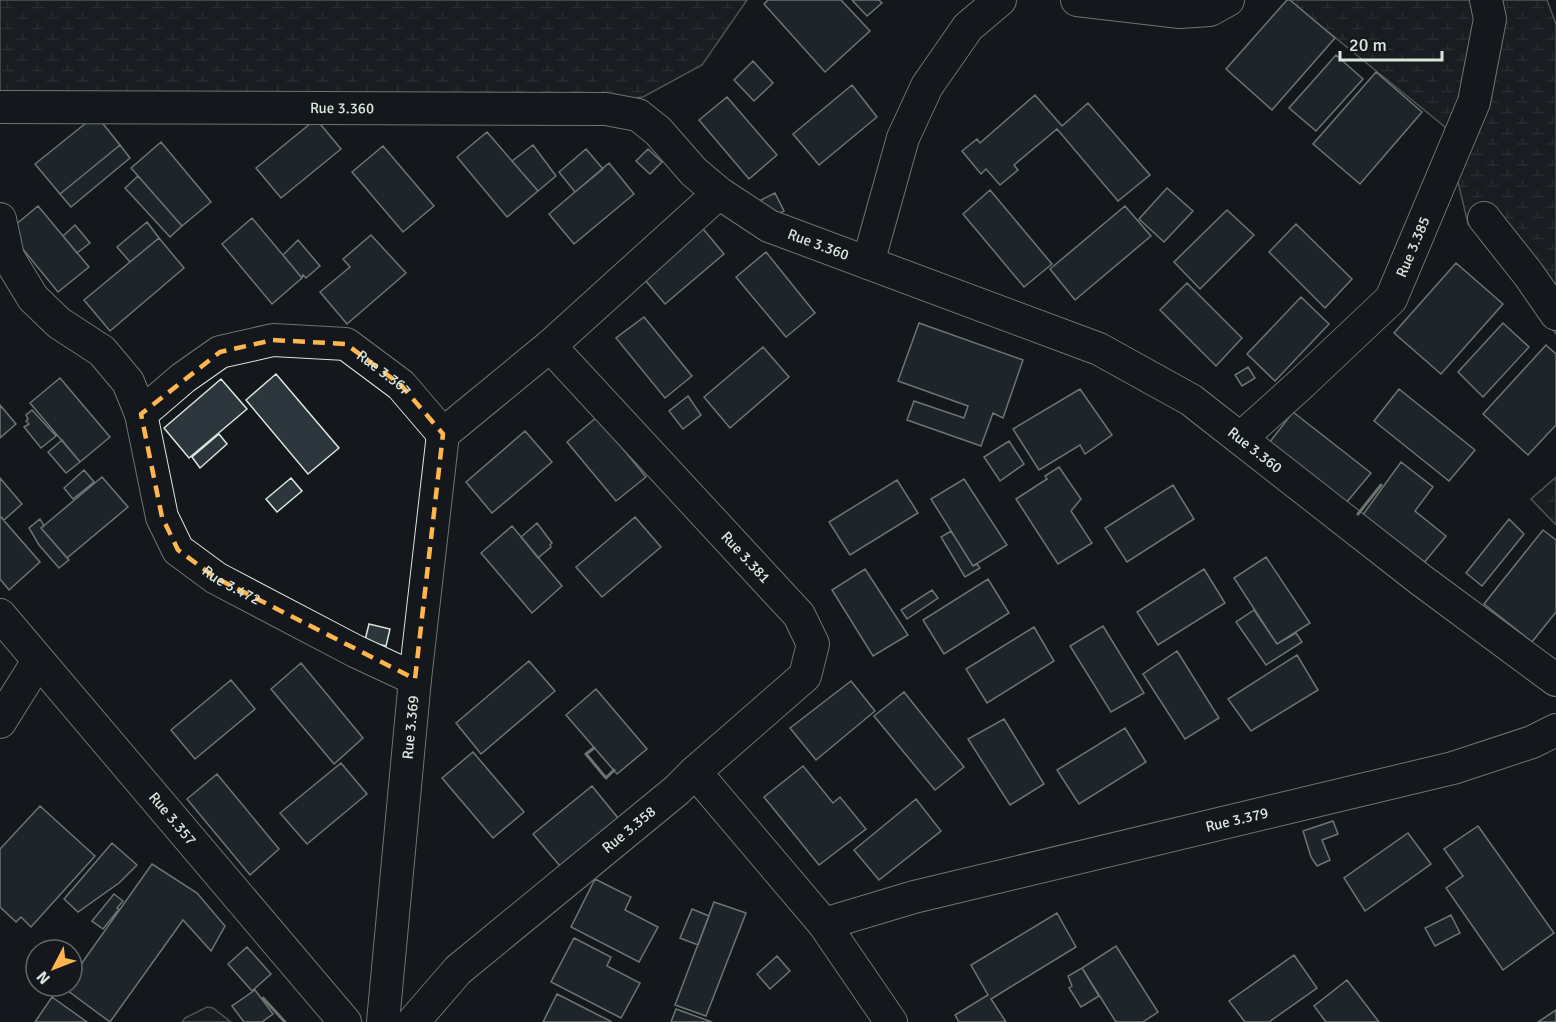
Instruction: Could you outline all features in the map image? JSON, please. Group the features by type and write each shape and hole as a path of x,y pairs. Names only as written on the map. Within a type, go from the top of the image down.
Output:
{"street":[{"path":"868,263 903,138 927,86 968,27 1000,0"},
{"path":"1077,0 1180,12 1210,10 1228,0"},
{"name":"Rue 3.385","path":"1241,438 1390,299 1474,102 1490,19 1486,0"},
{"name":"Rue 3.360","path":"0,107 606,109 638,115 658,131 694,172 719,193 769,226 1098,349 1191,400 1421,580 1556,680"},
{"path":"443,434 550,346 719,193"},
{"path":"1484,218 1556,314"},
{"path":"0,219 8,257 33,298 58,323 102,351 128,382 141,414"},
{"name":"Rue 3.367","path":"141,414 183,378 220,352 273,340 346,344 400,385 443,434"},
{"name":"Rue 3.381","path":"550,346 799,615 813,644 805,676 695,772"},
{"name":"Rue 3.472","path":"141,414 162,517 178,550 216,578 355,651 415,679"},
{"name":"Rue 3.369","path":"383,1022 415,679 443,434"},
{"name":"Rue 3.357","path":"0,615 345,1022"},
{"path":"0,722 38,661"},
{"name":"Rue 3.379","path":"824,924 914,897 1453,768 1532,742 1556,730"},
{"path":"695,772 824,924 891,1022"},
{"name":"Rue 3.358","path":"413,1022 458,970 677,790 695,772"}],"highlighted area":[{"path":"273,340 346,344 401,385 443,434 415,679 216,578 178,550 162,517 141,414 220,352"}],"green space":[{"path":"0,0 747,0 702,65 643,97 537,107 0,99"},
{"path":"1289,0 1547,0 1556,24 1556,334 1468,224 1445,127"},
{"path":"1556,477 1556,525 1531,499"},
{"path":"207,1007 213,1008 231,1022 182,1022 185,1018"}],"building":[{"path":"768,0 841,0 870,31 825,72 764,4"},
{"path":"852,0 879,0 882,3 867,16"},
{"path":"1287,0 1290,0 1335,38 1272,110 1226,69"},
{"path":"1336,55 1363,79 1316,131 1289,108"},
{"path":"753,61 773,83 754,101 734,80"},
{"path":"1376,72 1422,112 1360,184 1313,144"},
{"path":"852,85 877,117 819,165 793,134"},
{"path":"1035,95 1062,126 1088,103 1150,175 1118,201 1057,129 1014,165 1018,170 1000,185 986,169 981,174 962,151 977,139 980,143"},
{"path":"727,97 777,155 749,179 699,120"},
{"path":"96,115 120,145 60,194 35,164"},
{"path":"316,119 341,149 281,198 256,168"},
{"path":"487,132 538,191 507,217 457,157"},
{"path":"161,142 211,202 182,226 131,168"},
{"path":"120,145 130,158 71,207 60,194"},
{"path":"533,145 556,176 538,191 512,161"},
{"path":"383,146 434,206 403,232 352,172"},
{"path":"586,149 603,169 575,192 559,172"},
{"path":"648,149 662,162 650,174 636,161"},
{"path":"609,163 634,194 574,244 549,214"},
{"path":"138,176 182,226 170,237 125,188"},
{"path":"1167,188 1193,211 1164,242 1139,219"},
{"path":"990,190 1052,264 1024,287 963,214"},
{"path":"775,193 784,211 770,218 761,200"},
{"path":"38,206 89,267 58,292 8,231"},
{"path":"1125,206 1151,236 1075,300 1050,269"},
{"path":"1227,210 1254,235 1200,289 1174,262"},
{"path":"252,218 302,278 272,304 222,244"},
{"path":"147,222 159,238 130,262 117,247"},
{"path":"699,224 724,254 665,304 640,274"},
{"path":"1296,224 1352,279 1325,308 1269,252"},
{"path":"75,225 90,243 77,253 63,236"},
{"path":"371,235 406,273 347,324 320,292 350,267 343,259"},
{"path":"159,238 184,268 110,331 84,300"},
{"path":"298,240 320,266 306,278 303,275 302,278 283,255"},
{"path":"766,252 815,313 786,337 736,277"},
{"path":"1456,263 1503,304 1441,374 1394,333"},
{"path":"1187,283 1242,338 1216,366 1160,310"},
{"path":"1301,297 1329,324 1275,381 1247,354"},
{"path":"644,317 692,376 665,398 616,338"},
{"path":"919,323 1023,360 1003,418 993,413 981,446 907,420 914,401 964,418 968,406 898,381"},
{"path":"1503,323 1529,347 1483,397 1458,372"},
{"path":"1546,345 1556,354 1556,425 1528,455 1483,414"},
{"path":"763,347 789,377 730,428 704,397"},
{"path":"1248,367 1255,378 1242,386 1235,375"},
{"path":"276,374 339,448 308,474 246,400"},
{"path":"60,378 110,437 80,462 30,403"},
{"path":"221,379 247,409 189,458 164,428"},
{"path":"1080,389 1112,435 1085,454 1080,445 1039,470 1013,429"},
{"path":"1399,389 1475,450 1449,481 1374,421"},
{"path":"688,396 701,415 683,429 669,411"},
{"path":"0,405 16,424 0,438"},
{"path":"32,410 56,436 41,448 24,427 29,424 26,421 28,419 26,415"},
{"path":"1293,412 1371,473 1346,503 1269,443"},
{"path":"597,417 646,477 616,501 567,442"},
{"path":"525,431 552,462 492,513 466,482"},
{"path":"219,434 227,444 200,468 192,457"},
{"path":"62,440 80,462 66,473 48,452"},
{"path":"1009,441 1024,464 1000,481 984,457"},
{"path":"1401,462 1433,487 1415,511 1446,536 1423,564 1362,516"},
{"path":"1059,467 1081,499 1071,511 1092,543 1058,564 1016,499 1047,479 1045,476"},
{"path":"84,470 94,482 73,499 64,488"},
{"path":"102,477 128,507 67,558 41,528"},
{"path":"0,478 22,504 4,520 0,516"},
{"path":"291,478 302,491 277,512 266,499"},
{"path":"964,479 1007,545 973,566 931,499"},
{"path":"897,480 918,513 850,555 829,522"},
{"path":"1173,485 1194,519 1127,562 1105,528"},
{"path":"0,516 40,562 9,590 0,579"},
{"path":"635,517 661,547 602,597 576,567"},
{"path":"40,519 44,526 41,528 69,560 59,568 39,545 29,528"},
{"path":"1509,519 1524,534 1482,586 1466,573"},
{"path":"537,523 552,543 551,547 538,558 521,537"},
{"path":"512,526 562,586 532,613 481,553"},
{"path":"1543,530 1556,540 1556,612 1532,642 1484,604"},
{"path":"951,531 973,566 977,564 980,568 965,577 941,537"},
{"path":"1266,557 1310,623 1277,644 1234,578"},
{"path":"865,569 908,635 873,656 832,590"},
{"path":"1204,569 1225,603 1158,645 1137,612"},
{"path":"988,579 1009,613 944,654 923,620"},
{"path":"932,590 938,598 907,619 901,610"},
{"path":"1254,610 1277,644 1296,633 1302,642 1266,665 1236,622"},
{"path":"369,624 390,629 386,646 377,644 377,646 365,640"},
{"path":"1103,626 1144,693 1111,712 1070,646"},
{"path":"1034,627 1054,661 987,703 966,669"},
{"path":"1177,651 1219,718 1185,739 1143,674"},
{"path":"1297,655 1318,690 1251,731 1228,699"},
{"path":"529,661 555,691 481,754 456,723"},
{"path":"301,663 363,738 334,764 271,689"},
{"path":"231,680 255,709 195,759 171,730"},
{"path":"851,681 875,711 816,760 790,728"},
{"path":"596,689 647,749 617,774 566,715"},
{"path":"904,692 964,767 935,790 874,716"},
{"path":"1004,719 1044,784 1010,805 968,739"},
{"path":"1125,728 1146,762 1079,804 1057,770"},
{"path":"473,752 524,812 493,838 442,778"},
{"path":"341,763 367,794 307,844 280,813"},
{"path":"803,766 833,803 840,797 866,829 819,865 764,797"},
{"path":"217,774 279,849 250,875 187,799"},
{"path":"592,786 618,818 560,866 533,834"},
{"path":"916,799 941,831 879,880 854,850"},
{"path":"40,806 95,856 31,927 21,917 16,922 0,907 0,849"},
{"path":"1333,821 1338,834 1322,840 1330,860 1317,866 1311,857 1303,831"},
{"path":"1478,826 1554,933 1503,970 1446,888 1463,876 1444,849"},
{"path":"1408,833 1431,864 1365,911 1344,878"},
{"path":"112,843 137,865 119,883 78,912 64,899"},
{"path":"152,864 197,893 225,926 211,951 183,920 110,1022 78,998 84,998 84,960"},
{"path":"595,879 631,897 625,910 658,927 639,962 571,927"},
{"path":"114,894 123,901 103,929 92,921"},
{"path":"714,902 746,913 706,1016 675,1005"},
{"path":"692,909 709,916 698,945 680,938"},
{"path":"1057,913 1076,947 991,999 1006,1022 959,1022 955,1015 988,995 971,965"},
{"path":"1451,915 1460,933 1435,946 1425,928"},
{"path":"574,938 611,957 607,966 640,983 621,1018 551,982"},
{"path":"1116,946 1158,1012 1143,1022 1116,1022 1082,968"},
{"path":"247,947 271,974 252,991 228,964"},
{"path":"1294,955 1317,988 1269,1022 1245,1022 1229,1001"},
{"path":"777,956 790,971 770,989 757,974"},
{"path":"1082,968 1099,996 1081,1007 1069,988 1072,986 1068,976"},
{"path":"1347,980 1379,1022 1326,1022 1314,1006"},
{"path":"255,990 273,1014 262,1022 244,1022 232,1006"},
{"path":"557,994 612,1022 543,1022"},
{"path":"53,998 87,1022 35,1022"},
{"path":"676,1009 712,1022 671,1022"},
{"path":"1556,1010 1556,1022 1538,1022"}],"wall":[{"path":"1358,514 1381,485"},
{"path":"594,748 586,754 606,778 614,770"},
{"path":"263,998 285,1022"}]}
